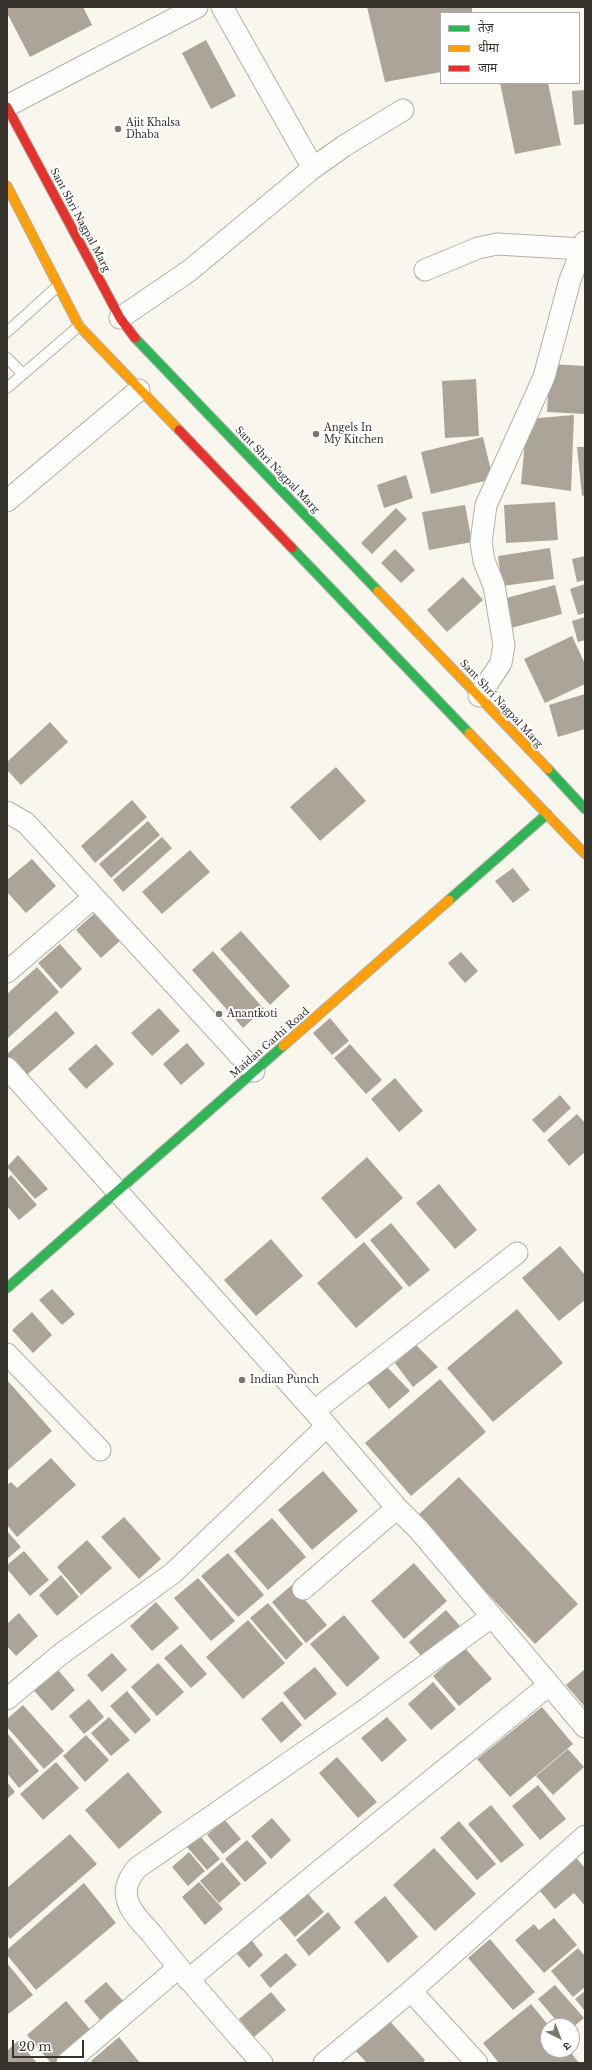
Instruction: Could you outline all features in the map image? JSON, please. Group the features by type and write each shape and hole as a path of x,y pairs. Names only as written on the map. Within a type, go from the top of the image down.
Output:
{"main road":[{"name":"Sant Shri Nagpal Marg","path":"7,107 120,318 144,349 479,696 585,809"},
{"path":"7,186 79,326 585,854"},
{"name":"Maidan Garhi Road","path":"7,1288 547,814"}],"street":[{"path":"7,107 198,7"},
{"path":"222,7 313,168"},
{"path":"120,318 189,271 313,168 344,146 403,110"},
{"path":"425,270 478,248 497,244 584,246 570,280 544,377 486,505 481,542 484,561 494,586 504,645 500,663 479,696"},
{"path":"7,501 140,390"},
{"path":"7,812 26,823 254,1071"},
{"path":"7,972 94,897"},
{"path":"7,1068 118,1190 321,1419 397,1508 419,1530 490,1617 585,1728"},
{"path":"7,1700 60,1654 173,1573 321,1419 517,1253"},
{"path":"7,1354 100,1450"},
{"path":"303,1589 397,1508"},
{"path":"262,2063 183,1974 135,1913 127,1899 127,1886 130,1878 137,1868 358,1715 490,1617"},
{"path":"67,2063 303,1884 548,1685"},
{"path":"324,2063 411,1991 585,1836"},
{"path":"411,1991 477,2063"}],"lane":[{"path":"7,332 58,286"},
{"path":"7,388 79,326"},
{"path":"7,358 23,374"}],"building":[{"path":"7,7 83,7 92,25 30,57 7,13"},
{"path":"367,7 472,7 472,12 440,12 440,72 385,82"},
{"path":"206,40 236,96 211,109 182,53"},
{"path":"500,84 548,84 561,145 515,154"},
{"path":"585,90 585,124 574,125 572,91"},
{"path":"550,364 585,366 585,414 547,412"},
{"path":"476,379 479,436 445,438 442,381"},
{"path":"574,415 571,491 521,484 527,419"},
{"path":"483,437 493,479 431,494 421,452"},
{"path":"577,447 585,447 585,495 582,496"},
{"path":"406,475 413,498 384,508 377,485"},
{"path":"555,502 558,540 506,543 504,505"},
{"path":"465,505 472,542 429,550 422,512"},
{"path":"396,508 407,519 372,554 361,543"},
{"path":"550,548 554,579 502,586 498,556"},
{"path":"395,549 415,570 401,583 381,563"},
{"path":"585,556 585,580 577,582 572,559"},
{"path":"463,577 483,600 447,632 427,610"},
{"path":"585,584 585,613 578,615 570,589"},
{"path":"555,585 562,614 511,628 503,599"},
{"path":"585,617 585,640 578,642 572,621"},
{"path":"572,636 585,664 585,684 545,703 524,659"},
{"path":"585,694 585,729 558,737 549,705"},
{"path":"50,722 68,742 21,785 7,770 7,762"},
{"path":"336,767 366,801 320,841 290,807"},
{"path":"132,800 147,817 95,863 81,846"},
{"path":"148,821 160,835 111,878 99,864"},
{"path":"162,837 172,848 123,892 113,880"},
{"path":"190,850 210,872 162,914 142,892"},
{"path":"32,859 56,886 26,913 7,892 7,880"},
{"path":"513,868 530,890 513,903 495,881"},
{"path":"96,912 121,940 101,958 76,930"},
{"path":"241,931 290,986 270,1005 220,949"},
{"path":"60,944 82,969 61,989 38,963"},
{"path":"213,951 264,1009 243,1028 192,970"},
{"path":"461,952 478,971 465,983 448,963"},
{"path":"37,967 59,992 7,1039 7,994"},
{"path":"159,1008 180,1031 152,1056 131,1033"},
{"path":"56,1011 75,1033 21,1080 7,1064 7,1054"},
{"path":"330,1018 349,1041 332,1055 313,1033"},
{"path":"187,1043 205,1064 181,1085 163,1064"},
{"path":"96,1044 114,1064 86,1089 68,1069"},
{"path":"350,1044 382,1080 366,1094 334,1058"},
{"path":"395,1078 423,1111 399,1132 371,1099"},
{"path":"560,1095 571,1108 544,1133 532,1120"},
{"path":"577,1114 585,1123 585,1152 569,1166 547,1140"},
{"path":"18,1155 48,1189 35,1199 7,1167"},
{"path":"367,1157 403,1198 356,1239 321,1198"},
{"path":"11,1175 37,1205 19,1220 7,1206 7,1179"},
{"path":"439,1184 477,1230 455,1249 416,1203"},
{"path":"391,1223 430,1270 409,1287 370,1240"},
{"path":"271,1239 303,1276 256,1316 224,1280"},
{"path":"364,1242 403,1288 356,1328 317,1283"},
{"path":"560,1246 585,1275 585,1300 559,1321 522,1278"},
{"path":"52,1289 75,1314 62,1325 39,1300"},
{"path":"517,1309 563,1363 493,1422 447,1368"},
{"path":"32,1312 52,1335 33,1353 12,1330"},
{"path":"416,1345 438,1367 413,1387 395,1363"},
{"path":"387,1367 410,1391 389,1409 366,1381"},
{"path":"440,1379 486,1432 411,1496 365,1443"},
{"path":"7,1380 52,1431 7,1471"},
{"path":"51,1458 76,1485 17,1537 7,1525 7,1485 11,1482 17,1488"},
{"path":"323,1471 358,1511 312,1550 278,1510"},
{"path":"459,1477 578,1604 535,1644 416,1517"},
{"path":"124,1517 161,1559 139,1579 101,1537"},
{"path":"272,1518 306,1557 268,1590 234,1551"},
{"path":"7,1531 21,1547 7,1559"},
{"path":"87,1540 112,1568 81,1595 57,1567"},
{"path":"24,1551 49,1580 30,1596 7,1569 7,1565"},
{"path":"228,1553 264,1595 238,1617 201,1576"},
{"path":"414,1563 447,1601 404,1639 371,1601"},
{"path":"61,1575 79,1597 57,1616 39,1595"},
{"path":"198,1578 235,1621 211,1641 174,1598"},
{"path":"292,1585 327,1625 306,1643 272,1602"},
{"path":"156,1602 179,1628 152,1651 130,1626"},
{"path":"268,1603 303,1644 286,1660 250,1618"},
{"path":"446,1610 460,1626 423,1658 409,1642"},
{"path":"19,1613 38,1636 16,1656 7,1646 7,1624"},
{"path":"344,1615 380,1658 347,1687 310,1644"},
{"path":"248,1620 285,1663 243,1699 206,1657"},
{"path":"181,1644 207,1674 191,1688 164,1658"},
{"path":"465,1648 492,1679 459,1706 433,1676"},
{"path":"112,1653 127,1670 102,1692 87,1675"},
{"path":"158,1663 184,1692 157,1716 131,1687"},
{"path":"53,1664 75,1690 52,1711 30,1686"},
{"path":"315,1667 337,1694 305,1720 283,1693"},
{"path":"585,1669 585,1707 566,1685"},
{"path":"433,1682 456,1709 431,1730 408,1704"},
{"path":"127,1691 151,1720 135,1734 110,1706"},
{"path":"89,1699 104,1717 84,1734 69,1716"},
{"path":"282,1701 302,1725 281,1743 261,1719"},
{"path":"23,1705 64,1751 44,1769 7,1727 7,1719"},
{"path":"542,1707 573,1744 510,1797 477,1759"},
{"path":"109,1717 130,1740 111,1756 91,1733"},
{"path":"387,1717 407,1740 382,1762 361,1738"},
{"path":"7,1733 39,1771 19,1788 7,1773"},
{"path":"86,1735 109,1760 85,1782 63,1756"},
{"path":"568,1749 584,1767 553,1795 536,1776"},
{"path":"337,1757 377,1802 358,1818 319,1773"},
{"path":"56,1762 79,1788 43,1820 20,1794"},
{"path":"128,1772 162,1812 119,1849 85,1810"},
{"path":"7,1782 15,1792 7,1799"},
{"path":"538,1785 566,1819 540,1840 512,1806"},
{"path":"491,1805 524,1845 501,1863 468,1824"},
{"path":"272,1818 291,1840 271,1859 251,1836"},
{"path":"224,1819 241,1839 223,1854 207,1835"},
{"path":"459,1821 496,1864 477,1880 440,1838"},
{"path":"70,1834 97,1864 10,1939 7,1935 7,1888"},
{"path":"200,1836 220,1859 207,1870 187,1847"},
{"path":"247,1840 267,1863 245,1882 225,1859"},
{"path":"434,1848 476,1894 435,1931 393,1885"},
{"path":"189,1852 205,1871 188,1886 172,1867"},
{"path":"572,1853 585,1868 585,1906 574,1893 555,1909 535,1885"},
{"path":"222,1862 241,1884 219,1903 200,1881"},
{"path":"199,1882 223,1909 205,1925 182,1897"},
{"path":"84,1883 116,1923 36,1990 7,1955 7,1950"},
{"path":"308,1894 324,1912 295,1937 279,1918"},
{"path":"385,1896 418,1937 388,1963 354,1922"},
{"path":"328,1912 341,1928 309,1956 296,1940"},
{"path":"554,1918 577,1945 544,1973 515,1940 534,1924 539,1930"},
{"path":"249,1937 263,1955 249,1968 234,1950"},
{"path":"490,1939 535,1992 513,2010 468,1958"},
{"path":"578,1948 585,1956 585,1987 573,1997 551,1971"},
{"path":"286,1953 297,1965 270,1988 260,1975"},
{"path":"7,1963 33,1995 7,2015"},
{"path":"106,1982 125,2003 102,2022 84,2001"},
{"path":"555,1985 584,2018 580,2021 580,2018 554,2018 538,1999"},
{"path":"585,1991 585,2011 575,1999"},
{"path":"271,1992 286,2010 254,2037 239,2019"},
{"path":"66,2001 94,2034 61,2063 51,2063 27,2035"},
{"path":"531,2004 542,2018 540,2018 540,2058 575,2058 579,2063 499,2063 483,2043"},
{"path":"386,2017 425,2060 423,2063 367,2063 352,2047"},
{"path":"119,2037 140,2063 93,2063 91,2061"},
{"path":"18,2041 37,2063 7,2063 7,2051"}],"traffic: fast":[{"path":"135,338 378,591"},
{"path":"292,548 469,733"},
{"path":"548,769 585,809"},
{"path":"449,900 547,814"},
{"path":"7,1288 283,1046"}],"traffic: slow":[{"path":"7,186 79,326 179,430"},
{"path":"378,591 548,769"},
{"path":"469,733 585,854"},
{"path":"283,1046 449,900"}],"traffic: jam":[{"path":"7,107 120,318 135,338"},
{"path":"179,430 292,548"}],"place":[{"name":"Ajit Khalsa Dhaba","path":"118,129"},
{"name":"Angels In My Kitchen","path":"316,434"},
{"name":"Anantkoti","path":"219,1014"},
{"name":"Indian Punch","path":"242,1380"}]}
